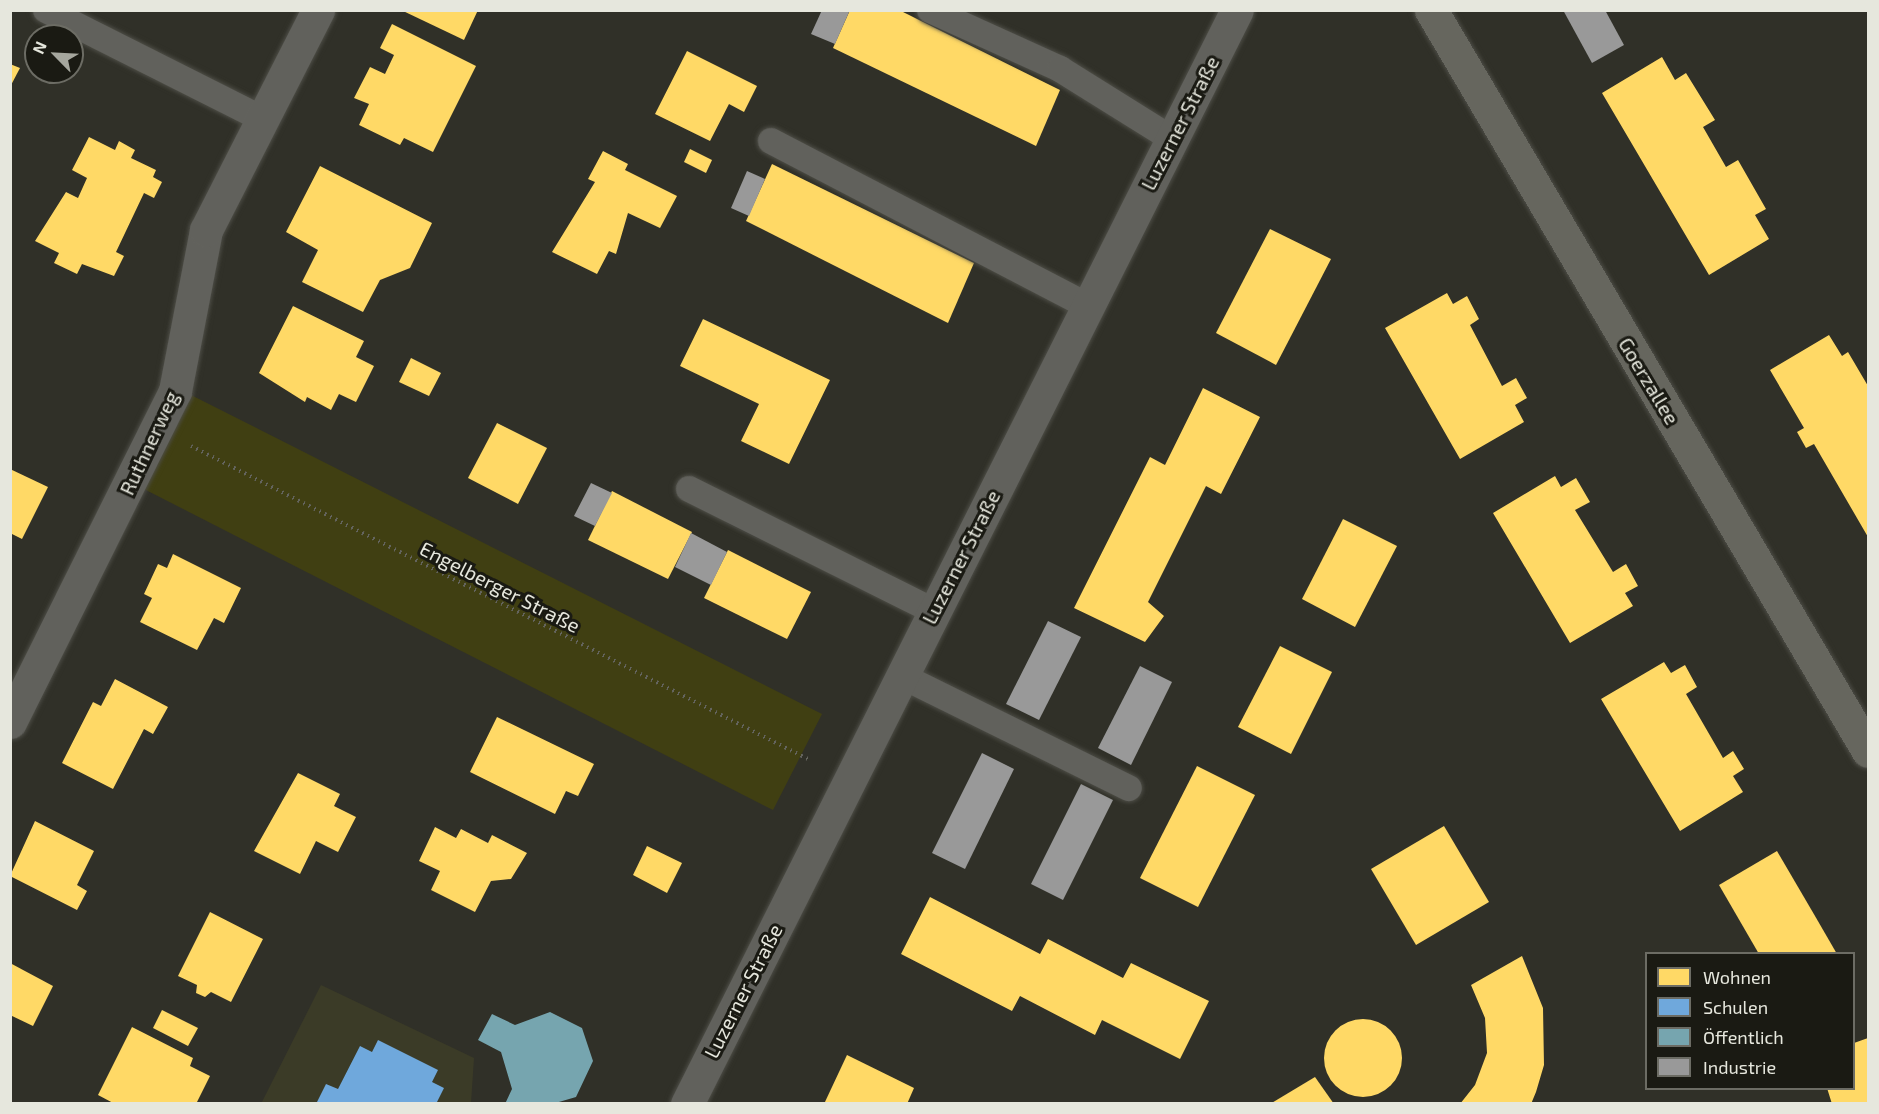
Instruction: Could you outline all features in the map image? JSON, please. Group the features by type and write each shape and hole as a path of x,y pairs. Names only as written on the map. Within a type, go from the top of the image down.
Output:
{"main road":[{"name":"Goerzallee","path":"1431,10 1869,751"}],"street":[{"name":"Ruthnerweg","path":"10,722 175,391 206,231 318,10"},
{"name":"Luzerner Straße","path":"687,1104 1237,10"}],"lane":[{"path":"46,10 263,119"},
{"path":"930,10 1060,69 1172,139"},
{"path":"771,141 1088,306"},
{"path":"688,489 934,611"},
{"path":"902,676 1129,788"}],"path":[{"name":"Engelberger Straße","path":"188,445 810,760"}],"shaded area":[{"path":"189,394 822,714 773,810 142,488"},
{"path":"321,985 474,1058 471,1103 261,1104"}],"building: Wohnen":[{"path":"401,10 478,10 464,40"},
{"path":"850,10 899,10 1060,90 1036,146 833,48"},
{"path":"392,24 476,66 433,152 404,138 400,145 359,125 369,104 354,98 370,67 385,74 394,55 380,48"},
{"path":"687,51 757,86 744,112 729,104 710,141 655,114"},
{"path":"1662,57 1675,80 1686,73 1715,120 1703,127 1726,167 1738,160 1766,209 1755,215 1769,239 1709,275 1602,93"},
{"path":"10,64 20,68 10,87"},
{"path":"89,137 115,150 119,141 135,150 131,158 156,170 153,177 162,182 154,198 144,193 116,252 124,256 114,276 82,264 77,274 54,263 59,253 35,241 66,192 78,198 87,178 72,170"},
{"path":"690,149 712,160 706,173 684,162"},
{"path":"603,151 628,164 625,170 677,196 660,228 628,213 616,254 609,251 597,274 552,252 595,182 588,179"},
{"path":"772,164 974,263 948,323 746,221"},
{"path":"320,166 432,223 410,268 380,280 363,312 302,282 318,250 286,232"},
{"path":"1270,229 1331,259 1276,365 1216,333"},
{"path":"1447,293 1453,304 1467,296 1479,319 1470,325 1502,386 1516,378 1527,398 1515,405 1524,422 1460,459 1385,328"},
{"path":"293,306 364,341 356,357 374,366 356,402 339,394 331,410 307,397 305,402 259,373"},
{"path":"703,319 830,380 789,464 741,441 759,404 680,366"},
{"path":"1829,335 1842,356 1848,352 1868,386 1868,537 1814,444 1806,448 1797,432 1804,428 1770,370"},
{"path":"411,358 441,373 429,396 399,382"},
{"path":"1203,388 1260,417 1221,494 1206,486 1148,602 1164,616 1145,642 1074,608 1150,457 1165,465"},
{"path":"497,423 547,448 518,504 468,478"},
{"path":"10,469 48,487 22,539 10,533"},
{"path":"1555,476 1561,487 1576,478 1590,502 1575,510 1613,572 1626,564 1638,586 1625,593 1633,606 1570,643 1493,513"},
{"path":"612,491 692,532 668,579 588,540"},
{"path":"1343,519 1397,546 1355,627 1302,599"},
{"path":"728,550 811,592 787,639 704,598"},
{"path":"173,554 241,588 224,623 214,618 197,650 140,622 152,598 144,594 158,564 167,568"},
{"path":"1280,646 1332,672 1291,754 1238,727"},
{"path":"1664,662 1671,673 1685,665 1697,687 1686,694 1723,758 1733,751 1744,769 1733,776 1743,792 1680,831 1601,699"},
{"path":"115,679 168,707 153,734 144,729 113,789 62,763 93,702 101,706"},
{"path":"497,717 594,764 578,796 566,791 555,814 470,772"},
{"path":"1197,766 1255,795 1198,907 1140,878"},
{"path":"298,773 340,794 334,806 356,817 338,852 316,841 300,874 254,851"},
{"path":"35,821 94,851 77,885 87,891 77,910 10,876"},
{"path":"1444,826 1489,902 1416,945 1371,869"},
{"path":"435,827 456,838 461,829 488,843 492,835 527,853 511,879 491,881 475,912 431,890 440,871 419,861"},
{"path":"647,846 682,863 667,893 633,875"},
{"path":"1777,851 1836,952 1758,952 1719,885"},
{"path":"930,897 1040,954 1048,939 1123,978 1131,963 1209,1001 1180,1059 1102,1020 1095,1035 1020,996 1012,1011 901,954"},
{"path":"210,912 263,939 231,1002 211,992 205,997 196,993 197,985 178,976"},
{"path":"1522,956 1543,1008 1544,1065 1531,1104 1460,1104 1475,1085 1487,1053 1485,1018 1471,985"},
{"path":"10,963 53,986 33,1026 10,1015"},
{"path":"162,1010 198,1028 188,1046 153,1028"},
{"path":"1355,1019 1371,1019 1385,1025 1396,1036 1402,1050 1402,1066 1396,1080 1385,1091 1371,1097 1355,1097 1341,1091 1330,1080 1324,1066 1324,1050 1330,1036 1341,1025"},
{"path":"132,1027 193,1058 190,1066 210,1076 196,1104 115,1104 98,1095"},
{"path":"1868,1038 1868,1104 1832,1104 1828,1090 1855,1090 1855,1043"},
{"path":"847,1055 914,1088 907,1104 824,1104"},
{"path":"1315,1077 1334,1104 1270,1104"}],"building: Schulen":[{"path":"378,1040 438,1070 432,1082 444,1088 436,1104 316,1104 326,1084 338,1089 360,1046 372,1052"}],"building: Öffentlich":[{"path":"550,1012 582,1028 593,1061 576,1097 552,1104 505,1104 512,1089 501,1052 478,1040 492,1014 515,1025"}],"building: Industrie":[{"path":"822,10 849,12 835,44 811,34"},
{"path":"1563,10 1605,10 1624,45 1592,63"},
{"path":"747,171 765,179 749,216 731,208"},
{"path":"591,483 612,493 595,526 574,516"},
{"path":"691,533 727,552 711,585 675,567"},
{"path":"1048,621 1081,637 1039,720 1006,704"},
{"path":"1140,666 1172,682 1131,765 1098,748"},
{"path":"982,753 1014,769 965,869 932,853"},
{"path":"1081,784 1113,800 1063,900 1031,884"}]}
